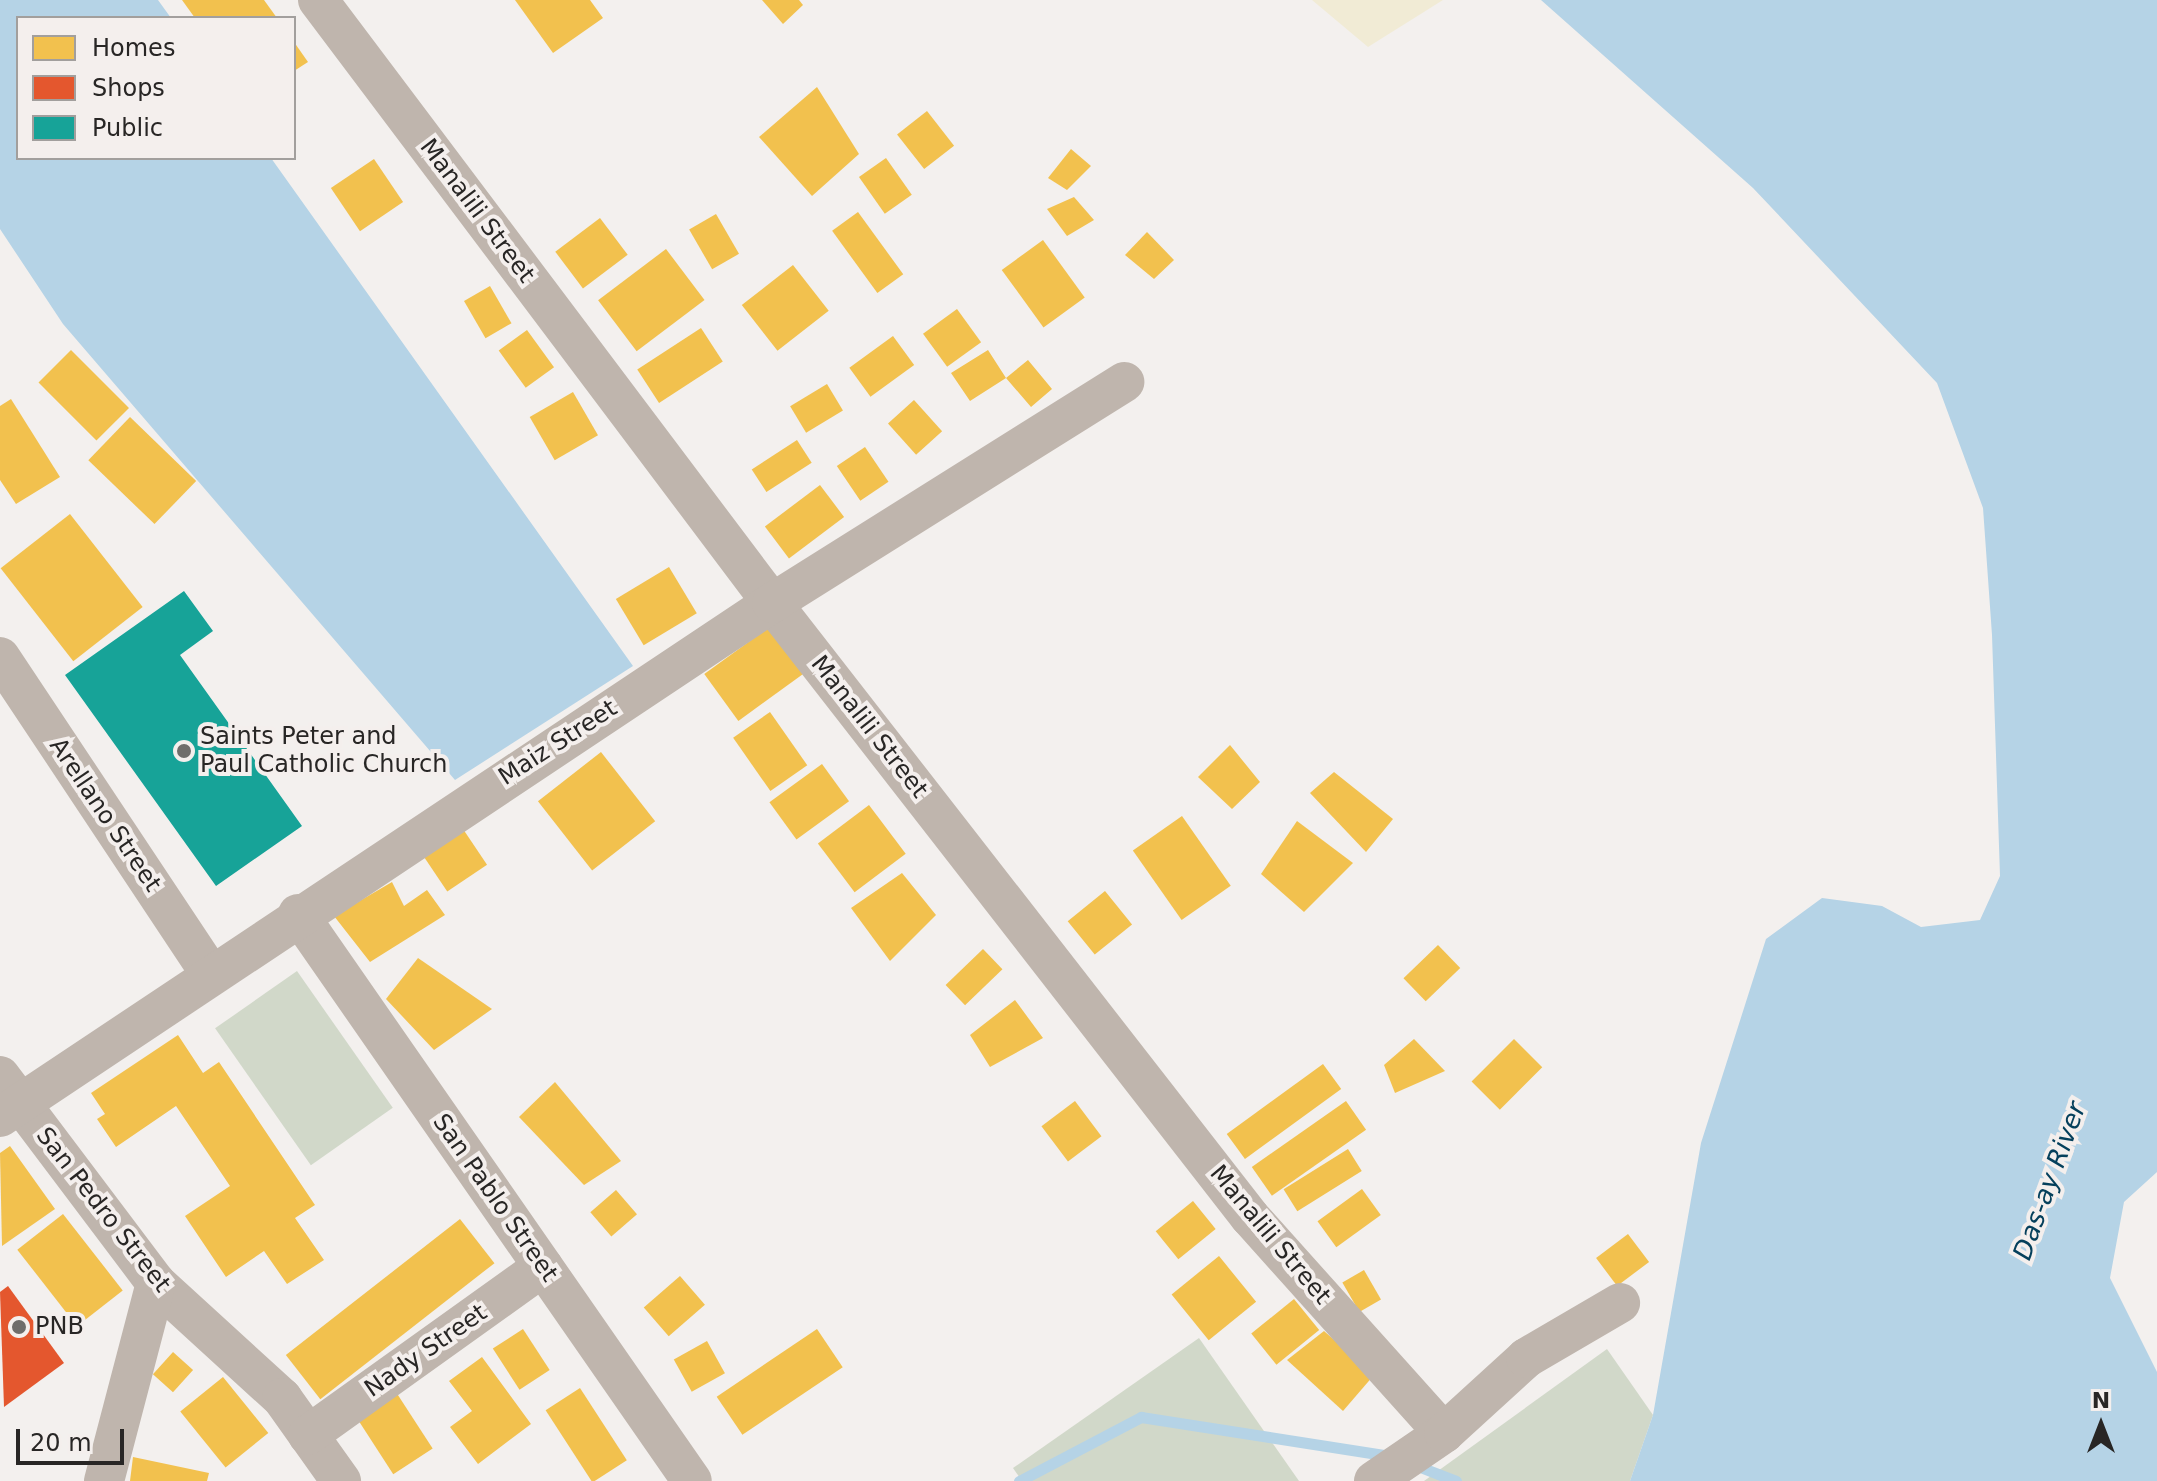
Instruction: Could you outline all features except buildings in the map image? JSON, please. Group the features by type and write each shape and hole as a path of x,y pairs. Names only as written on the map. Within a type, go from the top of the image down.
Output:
{"street":[{"name":"Manalili Street","path":"318,0 772,603 1250,1217 1444,1433"},
{"name":"Maiz Street","path":"6,1099 211,974 772,603 1124,382"},
{"name":"Arellano Street","path":"0,657 211,974"},
{"name":"San Pablo Street","path":"298,914 692,1481"},
{"name":"San Pedro Street","path":"6,1099 156,1283 282,1398 341,1481"},
{"name":"Nady Street","path":"308,1435 543,1267"},
{"path":"104,1481 156,1283"},
{"path":"1386,1473 1444,1433 1526,1358 1620,1303"}],"green space":[{"path":"297,971 393,1108 311,1165 215,1028"},
{"path":"1199,1338 1299,1481 1022,1481 1013,1468"},
{"path":"1607,1349 1653,1415 1630,1481 1424,1481"}],"sand":[{"path":"1312,0 1443,0 1368,47"}],"water":[{"path":"0,0 158,0 170,16 16,16 16,160 272,160 633,666 455,780 63,324 0,229"},
{"name":"Das-ay River","path":"1541,0 2157,0 2157,1172 2124,1202 2110,1278 2157,1372 2157,1481 1630,1481 1653,1415 1701,1143 1766,939 1822,898 1882,906 1921,927 1980,920 2000,876 1992,635 1983,508 1937,383 1753,188"}],"waterway":[{"path":"1019,1481 1141,1417 1395,1457"},
{"path":"1415,1465 1456,1481"}],"place":[{"name":"Saints Peter and Paul Catholic Church","path":"184,751"},
{"name":"PNB","path":"19,1327"}]}
